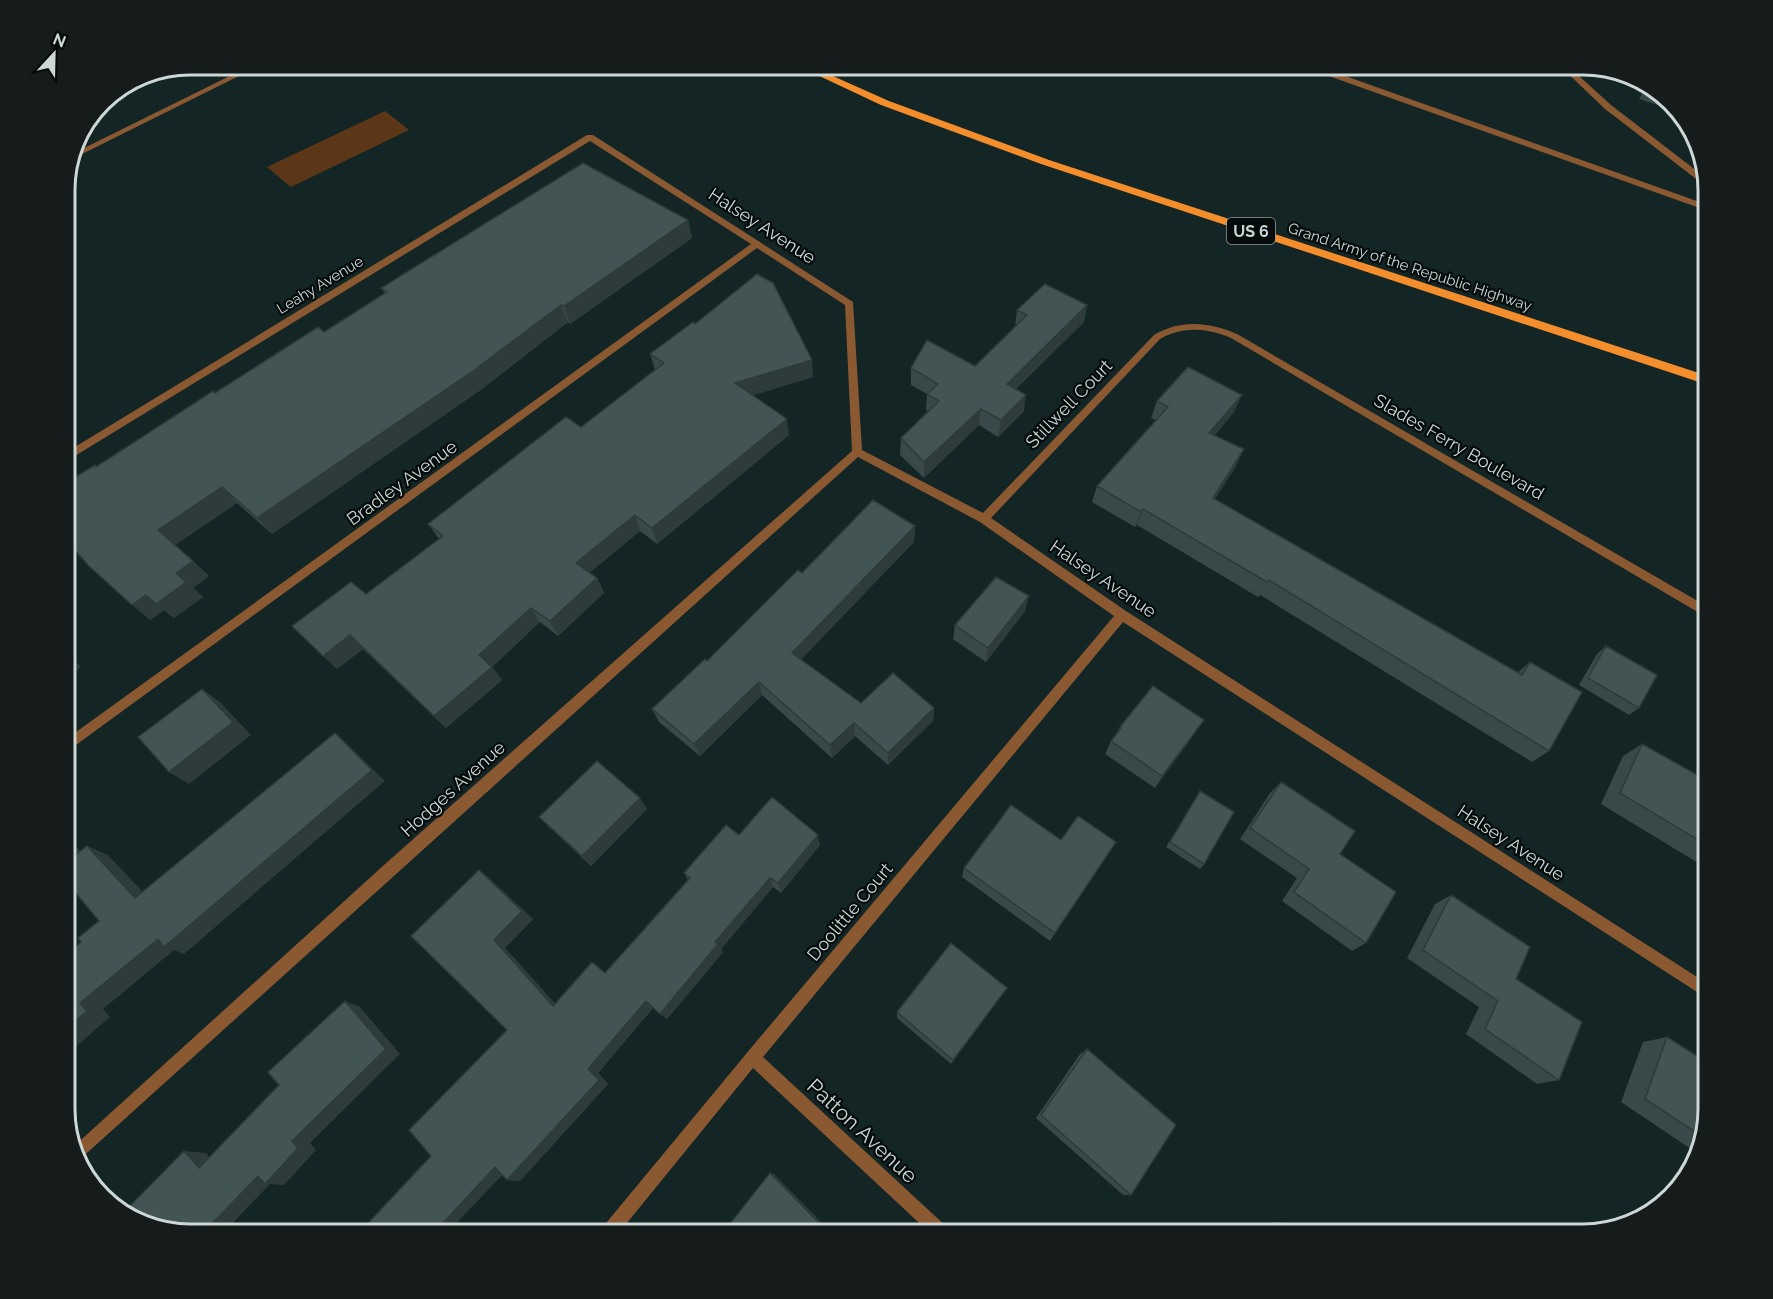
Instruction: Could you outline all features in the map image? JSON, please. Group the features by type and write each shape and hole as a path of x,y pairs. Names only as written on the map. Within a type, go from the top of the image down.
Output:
{"main road":[{"name":"Grand Army of the Republic Highway","path":"826,75 934,123 1045,162 1698,378"}],"street":[{"path":"82,153 236,75"},
{"path":"1335,75 1698,204"},
{"path":"1575,75 1608,107 1697,175"},
{"name":"Halsey Avenue","path":"590,137 850,304 857,452 984,519 1122,615 1698,986"},
{"name":"Leahy Avenue","path":"75,452 590,137"},
{"name":"Bradley Avenue","path":"75,740 757,244"},
{"name":"Stillwell Court","path":"984,519 1157,337 1169,330 1187,327"},
{"name":"Slades Ferry Boulevard","path":"1187,327 1216,328 1234,336 1698,607"},
{"name":"Hodges Avenue","path":"82,1149 398,862 857,452"},
{"name":"Doolittle Court","path":"616,1224 1122,615"},
{"name":"Patton Avenue","path":"753,1058 931,1224"}],"shaded area":[{"path":"385,111 409,130 291,187 267,167"}],"building":[{"path":"583,163 688,220 564,306 561,305 473,371 257,518 222,487 158,530 193,561 176,573 186,582 156,604 146,595 132,605 89,566 75,550 75,474 77,476 95,465 96,467 213,391 215,393 318,327 324,332 387,292 381,288"},
{"path":"757,274 773,283 812,360 735,383 787,419 652,528 635,515 576,563 597,578 550,621 531,608 479,655 492,667 434,716 350,635 323,656 292,626 351,582 366,594 443,536 428,524 566,417 581,427 664,363 650,354 693,322 695,324"},
{"path":"1045,284 1087,305 1007,384 1026,395 1001,420 981,409 924,462 901,438 939,401 927,394 938,384 911,368 927,340 975,366 1027,315 1017,310"},
{"path":"1188,367 1242,395 1209,433 1244,449 1213,498 1522,675 1530,662 1582,692 1549,751 1269,580 1267,582 1143,509 1141,512 1097,486 1168,407 1157,401"},
{"path":"873,500 915,526 792,653 861,703 893,673 934,708 888,753 854,723 830,745 759,682 694,744 652,709 705,659 707,661 798,570 802,573"},
{"path":"996,577 1029,596 988,648 955,625"},
{"path":"1606,646 1657,675 1639,708 1588,678"},
{"path":"1153,686 1204,720 1162,776 1111,741"},
{"path":"202,689 233,722 169,772 138,737"},
{"path":"335,733 372,770 164,947 158,939 80,1003 87,1011 75,1021 75,947 81,942 78,938 99,921 75,892 75,855 87,846 135,898"},
{"path":"1642,744 1698,775 1698,840 1620,793"},
{"path":"597,761 640,798 582,856 539,817"},
{"path":"1281,782 1355,831 1340,854 1396,892 1366,943 1294,892 1309,869 1250,828"},
{"path":"1200,791 1234,812 1204,864 1170,842"},
{"path":"772,797 818,835 778,883 770,878 715,942 718,944 660,1014 646,1001 588,1069 599,1080 507,1180 495,1167 444,1224 367,1224 431,1156 409,1130 507,1030 411,936 479,870 522,911 494,940 553,1006 592,962 605,973 690,878 684,873 726,825 739,835"},
{"path":"1011,805 1061,840 1078,816 1116,842 1055,933 964,868"},
{"path":"1451,895 1530,947 1516,979 1582,1022 1559,1080 1485,1029 1498,1001 1423,950"},
{"path":"951,943 1007,988 953,1060 897,1012"},
{"path":"345,1001 386,1049 292,1141 298,1148 265,1184 258,1176 212,1224 167,1222 129,1207 184,1151 199,1168 279,1085 268,1072"},
{"path":"1667,1037 1698,1057 1698,1109 1695,1132 1645,1099"},
{"path":"1087,1049 1176,1125 1131,1195 1041,1115"},
{"path":"770,1173 820,1224 730,1224"}]}
